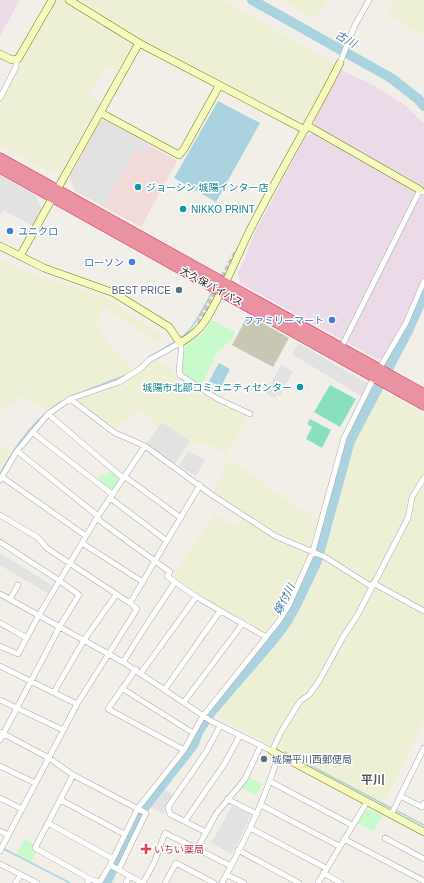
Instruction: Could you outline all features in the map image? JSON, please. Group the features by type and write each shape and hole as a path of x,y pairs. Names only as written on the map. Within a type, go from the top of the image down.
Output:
{"highway":[{"name":"大久保バイパス","path":"0,158 56,194 381,376 424,394"},
{"name":"大久保バイパス","path":"0,168 56,194"},
{"name":"大久保バイパス","path":"223,287 340,348 424,405"}],"street":[{"path":"0,98 16,68 16,60 20,56 52,0"},
{"path":"69,0 139,43 219,86 239,94 306,128 422,191 340,348"},
{"path":"86,536 1,478 18,451 48,414 70,399 119,382 140,369 149,360 191,337 205,322 248,236 340,63 350,42 354,27 369,0"},
{"path":"20,256 139,43"},
{"path":"0,54 12,60 16,60"},
{"path":"101,113 179,155 183,151 219,86"},
{"path":"0,246 44,268 114,293 169,327 182,347 179,368 180,375 216,398 250,414"},
{"path":"73,775 35,848 88,881 100,882 138,808 184,750 204,716 289,605 313,551 344,438 381,376 424,281"},
{"path":"70,399 116,433 145,446 275,536 325,557 373,585 424,611"},
{"path":"48,414 124,477 181,518"},
{"path":"32,432 168,541"},
{"path":"0,646 18,654 39,614 71,564 98,516 145,446"},
{"path":"18,451 98,516 100,521 170,572 167,576 175,582 196,597 266,637"},
{"path":"222,883 257,814 271,782 275,753 281,732 300,701 309,695 319,681 343,637 357,616 408,518 412,497 424,478"},
{"path":"130,603 200,485"},
{"path":"0,515 37,537 48,549 137,609 77,704 0,851"},
{"path":"0,542 60,580 79,596 60,626 2,733 0,740"},
{"path":"82,543 143,582"},
{"path":"123,662 148,621 175,582"},
{"path":"10,600 18,585"},
{"path":"0,594 39,614 136,669 211,721 424,832"},
{"path":"54,692 84,640 116,595"},
{"path":"141,673 196,597"},
{"path":"165,689 220,611"},
{"path":"0,623 26,638"},
{"path":"184,702 243,624"},
{"path":"0,666 77,704"},
{"path":"136,669 108,709 184,750"},
{"path":"123,689 193,733"},
{"path":"0,700 17,706 63,730"},
{"path":"206,832 170,814 168,807 206,752 220,726"},
{"path":"2,733 49,758 73,775 146,813 119,869"},
{"path":"185,821 225,763 240,735"},
{"path":"197,848 216,814 245,779 261,746"},
{"path":"391,815 424,748"},
{"path":"0,766 35,783"},
{"path":"271,782 352,825"},
{"path":"400,796 422,807 424,803"},
{"path":"0,798 22,809"},
{"path":"227,799 257,814"},
{"path":"61,800 124,834"},
{"path":"318,883 367,802"},
{"path":"261,805 339,846"},
{"path":"48,823 113,859"},
{"path":"250,828 324,871 341,883"},
{"path":"0,831 8,835"},
{"path":"110,865 142,883 154,863 165,833 231,866"},
{"path":"385,838 424,859"},
{"path":"344,839 424,881"},
{"path":"238,850 299,883"},
{"path":"165,883 176,863 214,883"},
{"path":"0,864 37,883"},
{"path":"227,874 244,883"},
{"path":"15,883 21,875"},
{"path":"126,883 130,876"}],"shaded area":[{"path":"0,0 20,0 0,36"},
{"path":"56,0 63,0 130,43 131,47 118,71 107,65 89,95 100,102 61,172 50,172 0,145 0,100"},
{"path":"76,0 223,0 335,64 305,123 184,64"},
{"path":"282,0 327,0 316,19"},
{"path":"388,0 424,0 424,36 387,15 393,4"},
{"path":"341,70 375,86 406,106 424,124 424,187 316,128 314,121"},
{"path":"105,120 177,161 141,227 75,191 70,177 100,121"},
{"path":"105,121 150,145 144,155 135,150 104,206 77,191 71,176 101,122"},
{"path":"313,133 424,196 424,277 407,314 383,358 377,359 240,283 238,272 244,261 253,236 306,136"},
{"path":"0,175 36,196 42,210 33,226 3,210 0,216"},
{"path":"0,257 14,267 29,273 107,298 162,335 156,343 104,306 96,326 136,375 154,359 174,372 176,378 190,387 245,416 246,419 227,455 205,442 196,445 162,421 158,427 138,410 113,430 69,396 47,410 20,396 11,406 2,408 0,412"},
{"path":"248,315 289,338 273,367 232,345"},
{"path":"298,343 367,383 361,396 292,354"},
{"path":"281,365 293,371 280,396 277,394 275,398 266,393"},
{"path":"381,390 424,414 424,720 384,804 216,716 245,677 293,620 322,559 355,438"},
{"path":"162,422 190,441 175,464 146,444"},
{"path":"0,447 12,451 0,473"},
{"path":"188,451 205,460 196,476 179,466"},
{"path":"230,459 295,506 318,519 308,554 298,578 285,605 265,632 222,609 173,576 215,514 236,527 245,514 213,492"},
{"path":"0,553 53,586 49,594 0,565"},
{"path":"165,790 173,795 166,806 164,814 150,807"},
{"path":"232,806 251,815 232,854 211,843"}],"green space":[{"path":"212,320 235,332 232,339 217,352 201,387 185,377 182,372 185,344 202,334"},
{"path":"330,385 356,399 340,427 314,412"},
{"path":"310,419 331,430 322,448 306,439 312,427 307,424"},
{"path":"110,471 119,478 112,490 98,480 102,474 106,476"},
{"path":"248,777 262,784 256,795 240,787"},
{"path":"369,809 382,816 373,831 357,823"},
{"path":"24,839 35,844 32,849 37,851 31,862 16,855"}],"water":[{"path":"218,101 260,123 216,202 174,178"},
{"path":"219,363 230,369 221,387 209,381"}],"waterway":[{"name":"古川","path":"252,0 391,78 418,99 424,106"},
{"path":"181,338 194,323 211,294"},
{"name":"嫁付川","path":"106,883 140,813 194,744 198,732 212,711 274,639 286,623 297,603 317,561 350,441 408,331 424,294"},
{"path":"148,358 173,343"},
{"path":"70,397 126,375"},
{"path":"0,474 12,453 26,434 42,416 61,402"},
{"path":"285,752 391,808"},
{"path":"397,811 424,825"},
{"path":"4,849 70,883"}],"tunnel":[{"path":"197,331 201,318 239,249"}],"place":[{"name":"ジョーシン 城陽インター店","path":"138,187"},
{"name":"NIKKO PRINT","path":"183,209"},
{"name":"ユニクロ","path":"10,231"},
{"name":"ローソン","path":"132,262"},
{"name":"BEST PRICE","path":"179,290"},
{"name":"ファミリーマート","path":"332,320"},
{"name":"城陽市北部コミュニティセンター","path":"300,387"},
{"name":"城陽平川西郵便局","path":"264,759"},
{"name":"いちい薬局","path":"146,849"}],"district":[{"name":"平川","path":"373,780"}]}
